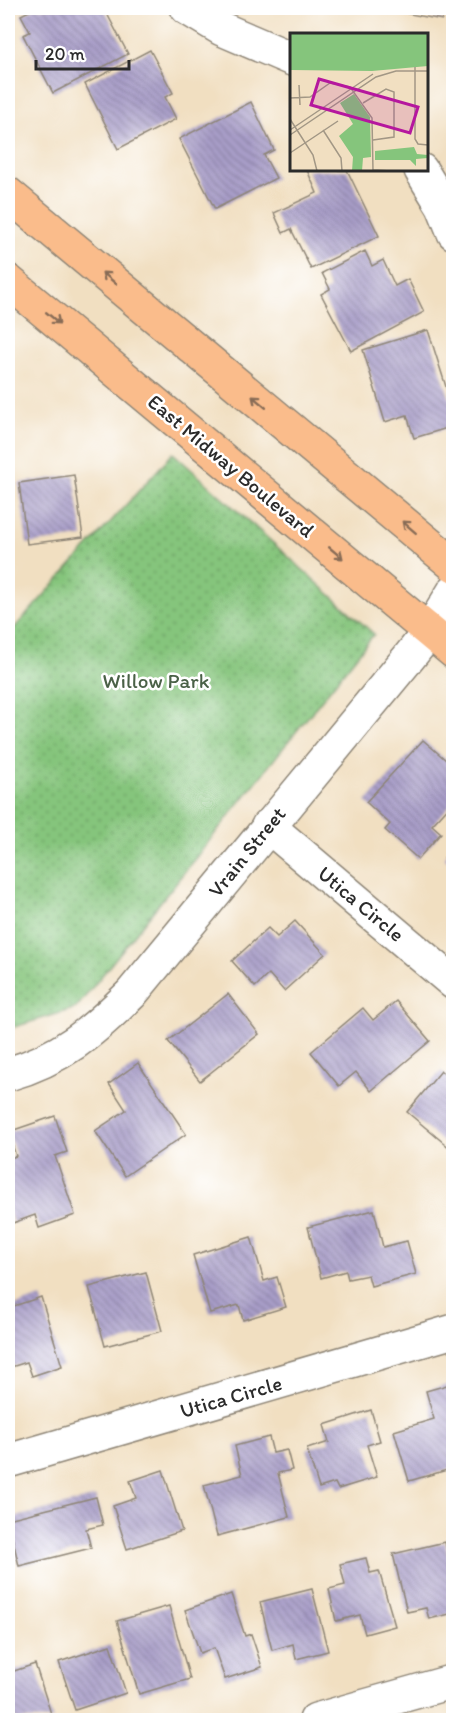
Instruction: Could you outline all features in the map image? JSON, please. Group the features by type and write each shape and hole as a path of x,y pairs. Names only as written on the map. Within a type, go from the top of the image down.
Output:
{"main road":[{"path":"8,194 453,565"},
{"name":"East Midway Boulevard","path":"8,281 453,652"}],"street":[{"path":"186,8 222,29 290,59"},
{"path":"422,171 443,206 453,233"},
{"name":"Vrain Street","path":"8,1074 48,1060 68,1049 100,1024 131,994 429,632 453,591"},
{"name":"Utica Circle","path":"268,826 453,983"},
{"name":"Utica Circle","path":"8,1461 453,1331"},
{"path":"316,1720 453,1681"}],"green space":[{"name":"Willow Park","path":"173,453 374,634 76,1008 8,1029 8,635"}],"building":[{"path":"35,8 104,8 128,54 53,93 23,35 30,32 21,15"},
{"path":"389,8 454,8 454,17 443,15 442,20 388,10"},
{"path":"150,50 173,93 165,97 176,119 118,149 85,84"},
{"path":"251,102 274,150 264,155 276,178 215,209 179,139"},
{"path":"307,171 347,171 379,236 311,269 291,229 283,233 274,213 317,193"},
{"path":"365,251 372,266 383,260 395,286 408,279 424,312 351,351 321,294 330,289 322,273"},
{"path":"428,330 454,412 454,426 414,438 407,415 385,422 363,350"},
{"path":"74,475 83,537 27,544 19,483"},
{"path":"423,740 454,767 454,801 432,825 441,833 418,859 385,830 390,824 366,802"},
{"path":"454,844 454,865 444,858"},
{"path":"295,921 325,954 284,991 269,974 255,987 232,961 268,928 277,937"},
{"path":"228,994 259,1034 200,1081 168,1041"},
{"path":"396,1001 430,1041 371,1091 356,1072 339,1086 311,1052 363,1008 373,1020"},
{"path":"138,1063 186,1134 125,1176 95,1131 126,1110 109,1084"},
{"path":"441,1071 454,1082 454,1146 451,1149 407,1112"},
{"path":"55,1116 67,1152 55,1156 75,1215 39,1228 35,1215 13,1223 8,1208 8,1159 16,1156 8,1132"},
{"path":"374,1210 383,1247 407,1241 416,1274 371,1286 368,1275 348,1279 346,1271 321,1278 308,1227"},
{"path":"251,1237 264,1281 277,1277 286,1307 243,1320 239,1305 210,1313 193,1255"},
{"path":"146,1272 162,1331 105,1346 89,1287"},
{"path":"41,1297 62,1366 32,1376 27,1362 8,1368 8,1308"},
{"path":"454,1383 454,1468 409,1481 394,1431 434,1419 426,1391"},
{"path":"371,1410 380,1441 367,1445 377,1477 338,1489 335,1483 319,1488 307,1449 329,1442 324,1425"},
{"path":"269,1437 273,1453 287,1450 292,1470 278,1473 289,1517 217,1536 204,1485 242,1475 235,1446"},
{"path":"163,1470 182,1531 127,1549 113,1506 136,1498 130,1481"},
{"path":"96,1497 103,1525 86,1529 91,1548 19,1566 8,1519"},
{"path":"445,1542 454,1579 454,1613 429,1619 426,1608 407,1612 393,1554"},
{"path":"366,1558 370,1573 379,1571 395,1626 365,1634 360,1615 336,1621 329,1589 345,1585 340,1564"},
{"path":"312,1589 328,1651 296,1659 293,1644 272,1650 260,1602"},
{"path":"231,1594 245,1636 251,1634 262,1667 225,1679 214,1648 200,1653 185,1610"},
{"path":"169,1606 190,1679 139,1694 117,1621"},
{"path":"110,1645 126,1693 75,1710 59,1662"},
{"path":"35,1664 53,1720 16,1720 15,1718 8,1720 8,1673"}]}
